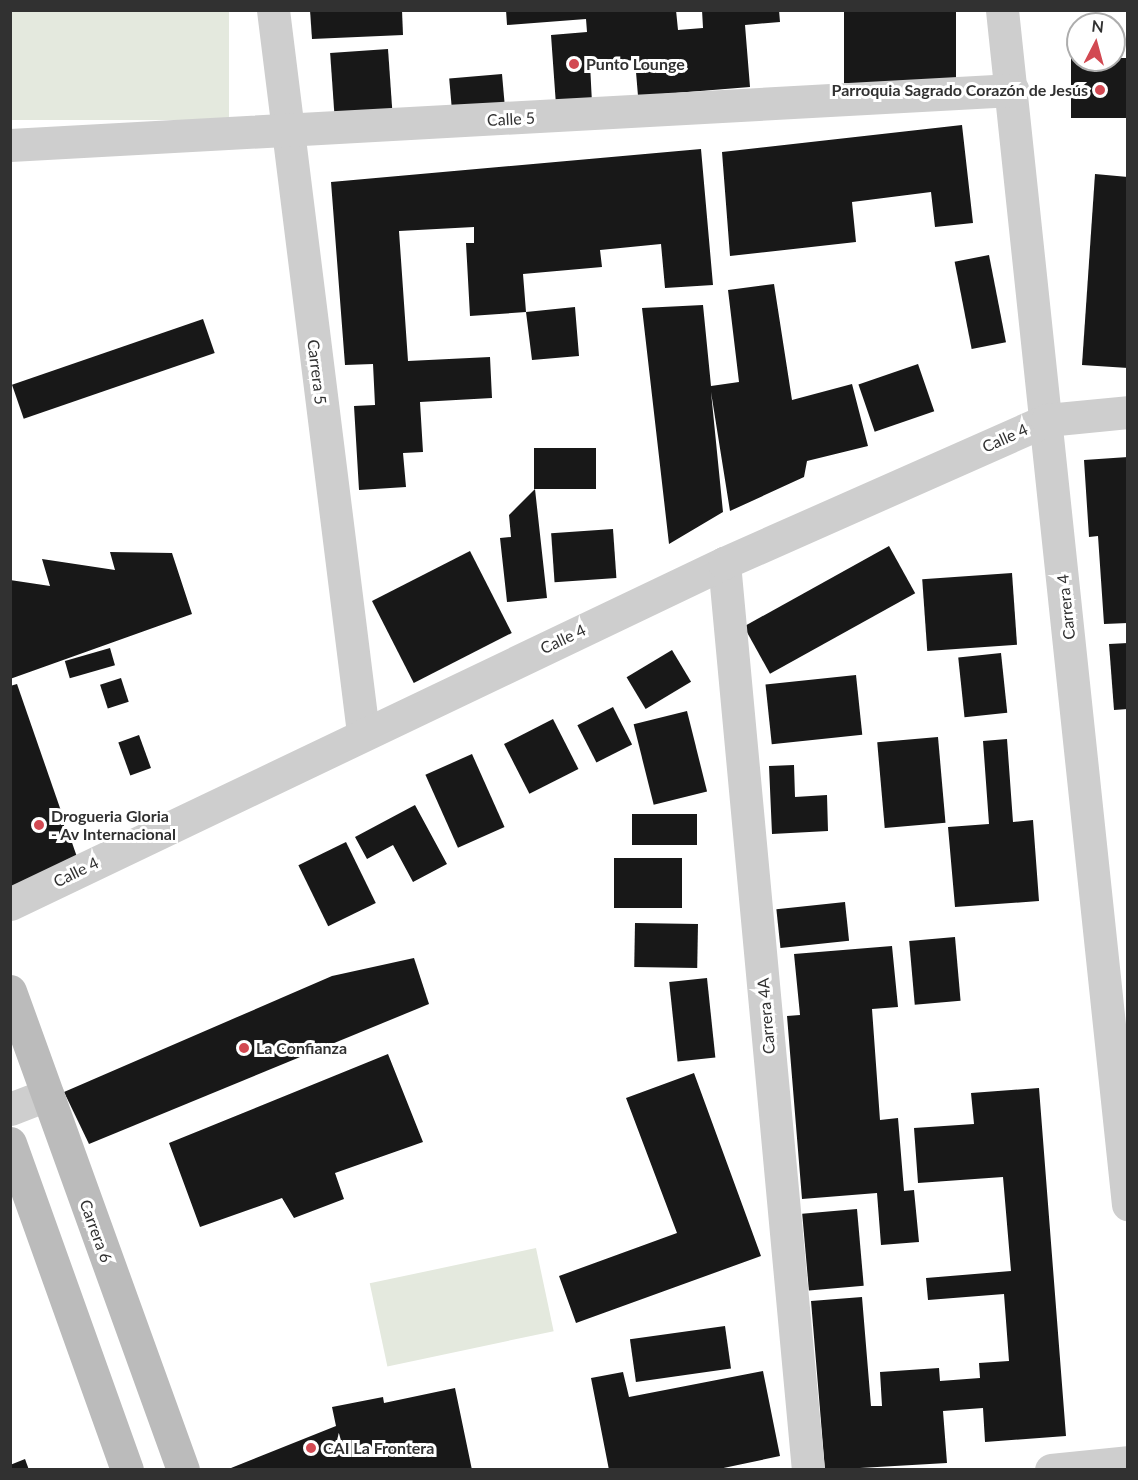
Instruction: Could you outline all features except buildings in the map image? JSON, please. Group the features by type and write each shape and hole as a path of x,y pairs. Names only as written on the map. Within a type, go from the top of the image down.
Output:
{"main road":[{"name":"Carrera 6","path":"10,991 183,1470"},
{"path":"10,1143 127,1470"}],"street":[{"name":"Carrera 5","path":"273,10 286,131 363,733"},
{"name":"Carrera 4","path":"1002,10 1128,1204"},
{"name":"Calle 5","path":"10,145 1012,90"},
{"name":"Calle 4","path":"10,904 724,562 1047,420 1128,412"},
{"name":"Carrera 4A","path":"724,562 808,1470"},
{"path":"10,1108 47,1095"},
{"path":"1052,1470 1128,1462"}],"shaded area":[{"path":"11,10 229,10 229,120 11,120"},
{"path":"536,1248 554,1331 387,1366 370,1283"}],"place":[{"name":"Punto Lounge","path":"574,64"},
{"name":"Parroquia Sagrado Corazón de Jesús","path":"1100,90"},
{"name":"Drogueria Gloria - Av Internacional","path":"39,825"},
{"name":"La Confianza","path":"244,1048"},
{"name":"CAI La Frontera","path":"311,1448"}]}
